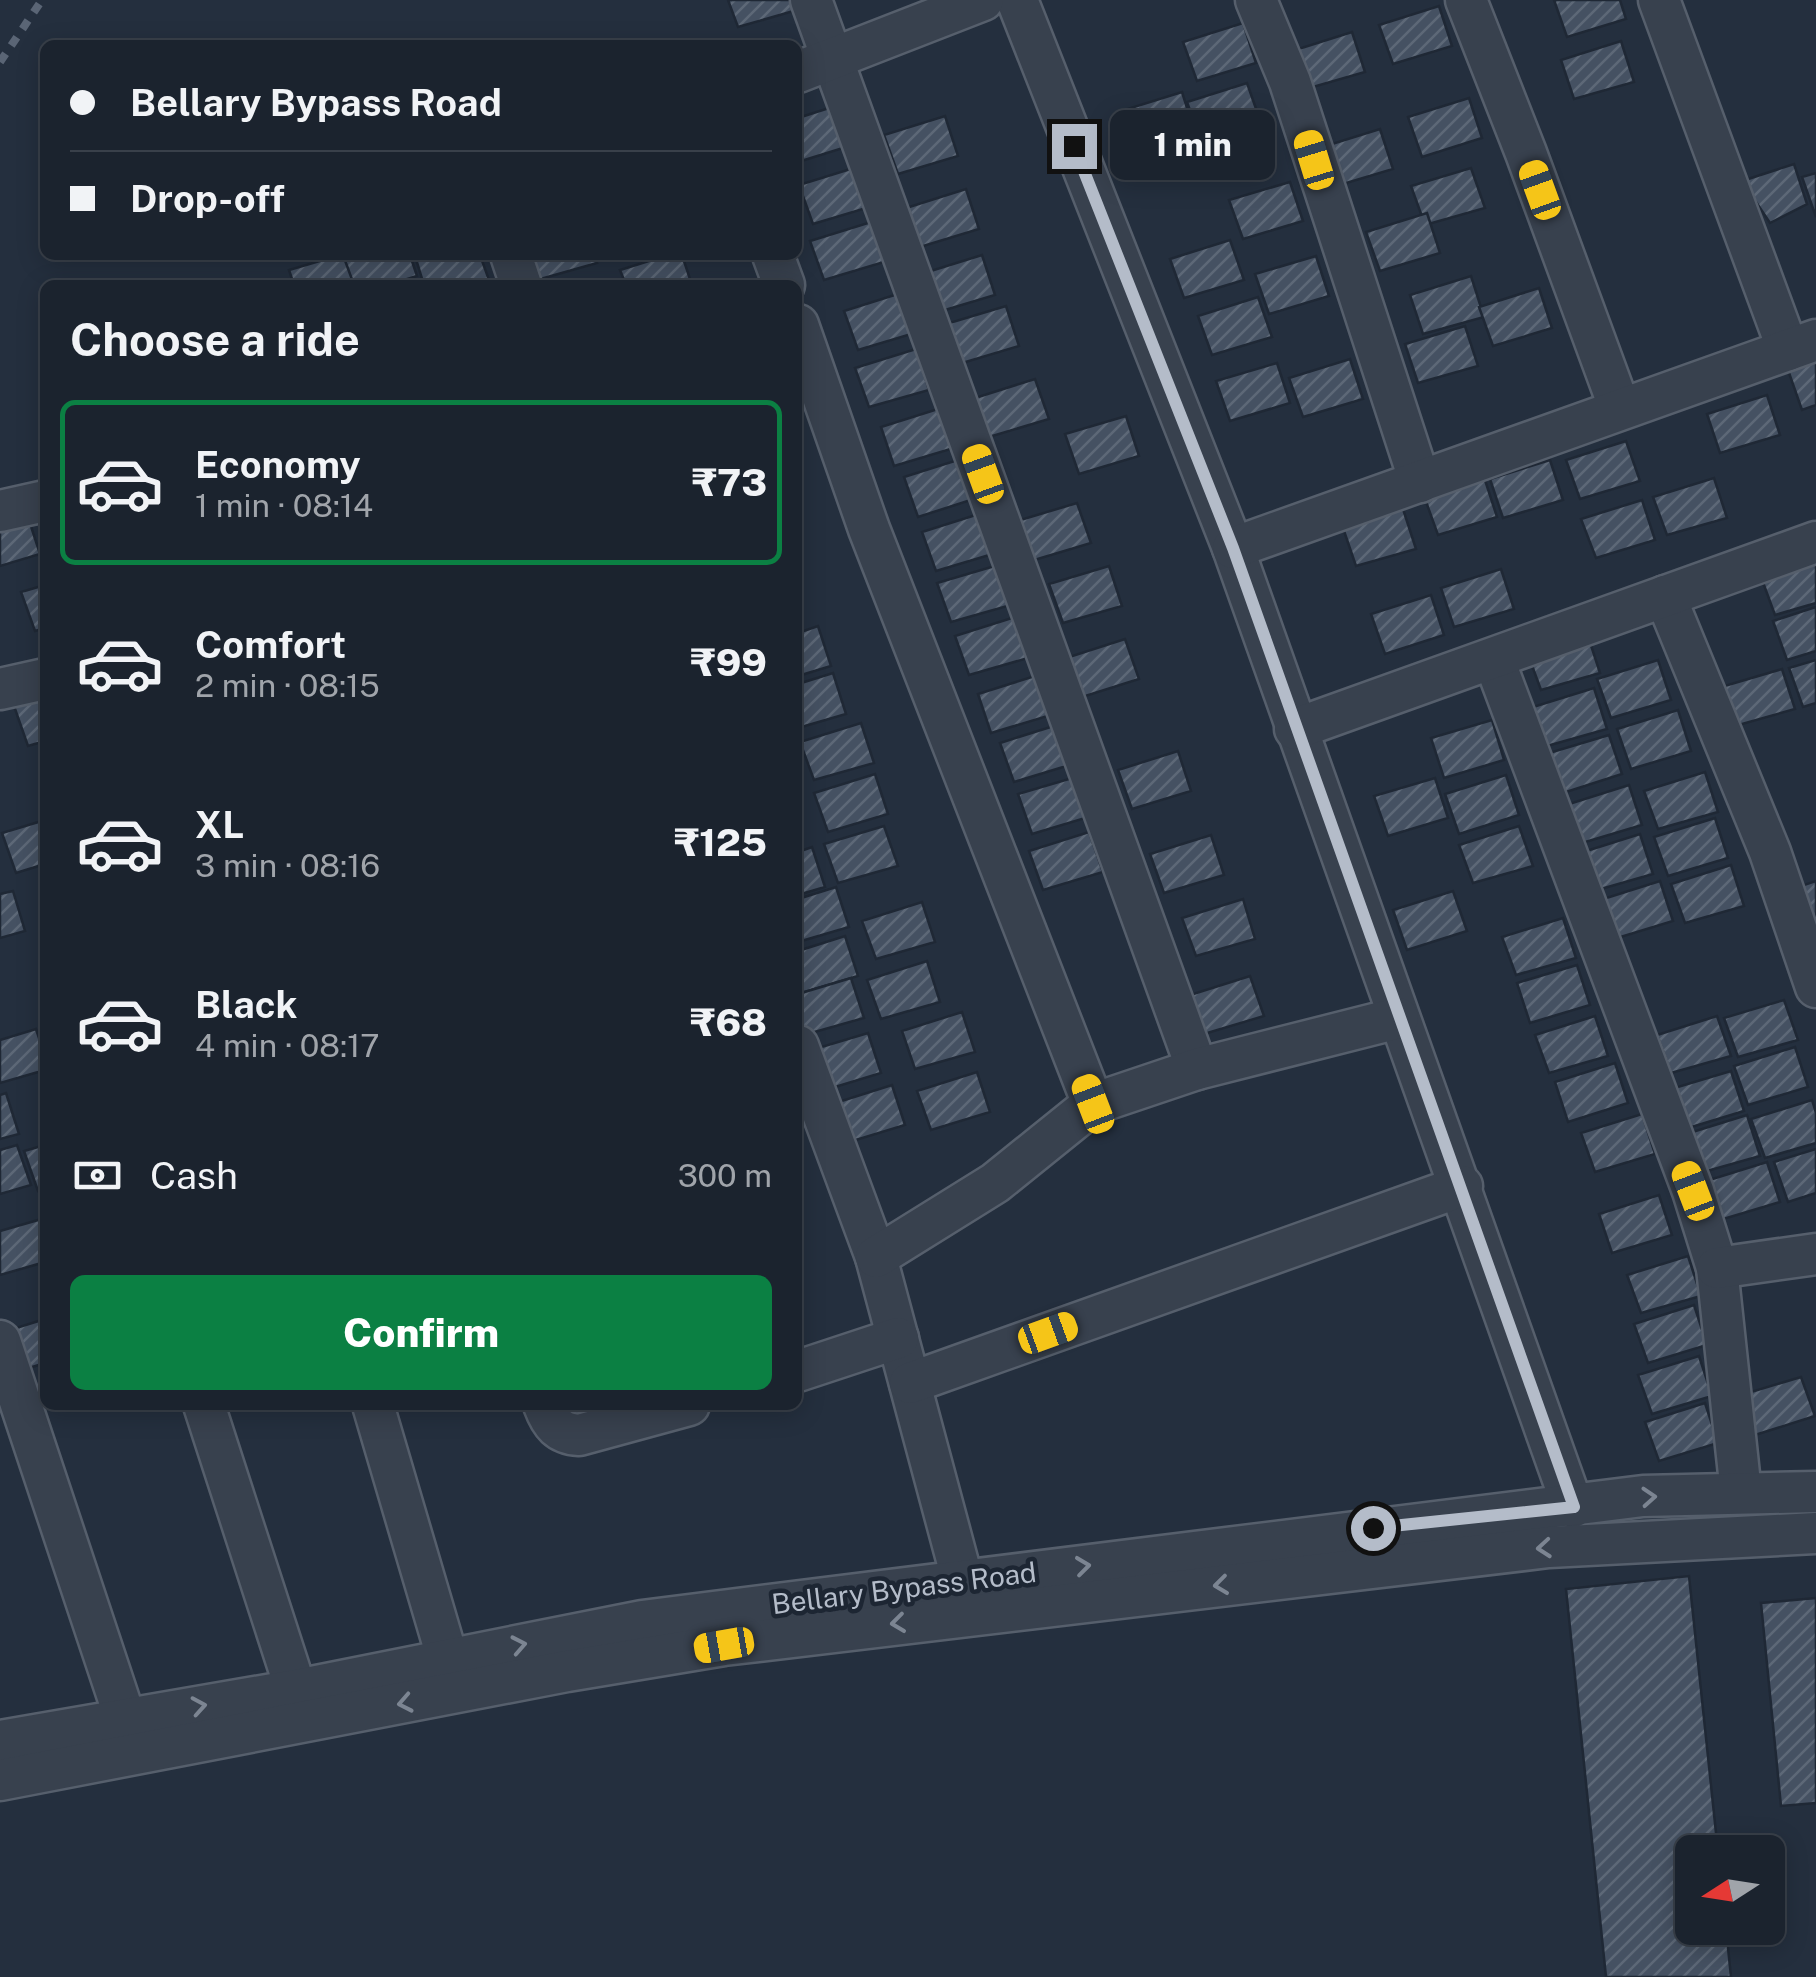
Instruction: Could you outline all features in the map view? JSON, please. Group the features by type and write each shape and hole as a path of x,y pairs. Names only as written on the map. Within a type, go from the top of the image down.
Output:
{"street":[{"path":"811,0 814,64 1196,1069"},
{"path":"814,64 983,0"},
{"path":"1017,0 1233,548 1574,1507"},
{"path":"1256,0 1290,82 1420,482"},
{"path":"1466,0 1620,409"},
{"path":"1233,548 1802,345 1659,0"},
{"path":"802,335 870,529 1093,1104"},
{"path":"0,511 40,503"},
{"path":"1295,728 1816,542"},
{"path":"1665,596 1770,852 1816,987"},
{"path":"1494,660 1693,1191 1717,1268 1741,1493"},
{"path":"0,689 40,680"},
{"path":"876,1257 994,1183 1093,1104 1196,1069 1398,1018"},
{"path":"802,1057 876,1257 963,1582"},
{"path":"910,1383 1462,1186"},
{"path":"1717,1268 1816,1254"},
{"path":"802,1370 898,1338"},
{"path":"0,1341 125,1718"},
{"path":"206,1410 296,1690"},
{"path":"375,1410 448,1660"},
{"path":"546,1410 554,1426 565,1434 579,1436 671,1410"},
{"name":"Bellary Bypass Road","path":"0,1780 612,1646 963,1582 1643,1496 1816,1492"},
{"name":"Bellary Bypass Road","path":"0,1741 448,1660 612,1646 724,1645 1549,1547 1816,1532"}],"building":[{"path":"728,0 794,0 797,10 738,27"},
{"path":"1554,0 1620,0 1626,19 1567,37"},
{"path":"1439,6 1452,46 1393,64 1379,25"},
{"path":"1243,23 1256,63 1197,81 1183,42"},
{"path":"1352,32 1365,72 1306,89 1292,51"},
{"path":"1621,41 1634,82 1574,99 1561,60"},
{"path":"1247,83 1261,123 1201,141 1187,102"},
{"path":"1182,92 1195,133 1135,151 1121,111"},
{"path":"1469,98 1482,138 1422,157 1408,117"},
{"path":"829,108 843,148 802,161 802,117"},
{"path":"945,116 958,156 898,174 884,135"},
{"path":"1380,129 1393,169 1333,187 1319,148"},
{"path":"1794,164 1807,204 1770,223 1742,181"},
{"path":"860,166 873,206 813,224 802,184"},
{"path":"1471,168 1485,208 1425,225 1411,186"},
{"path":"1816,173 1816,217 1802,177"},
{"path":"1290,182 1303,221 1243,239 1229,200"},
{"path":"966,189 979,229 920,247 906,208"},
{"path":"1427,213 1440,253 1380,271 1366,232"},
{"path":"871,222 884,262 824,280 810,241"},
{"path":"1230,240 1244,280 1184,298 1170,259"},
{"path":"982,255 995,295 935,313 921,274"},
{"path":"1316,256 1329,296 1269,314 1255,274"},
{"path":"323,260 352,260 358,280 292,280 289,270"},
{"path":"345,260 412,260 417,276 404,280 352,280"},
{"path":"416,260 482,260 489,280 422,280"},
{"path":"530,260 597,263 537,280"},
{"path":"652,260 684,260 690,280 624,280 620,270"},
{"path":"1471,276 1484,317 1423,334 1410,295"},
{"path":"1539,288 1552,328 1493,346 1479,307"},
{"path":"904,292 918,332 858,350 844,311"},
{"path":"1258,297 1272,337 1212,355 1198,316"},
{"path":"1006,306 1019,346 959,364 946,324"},
{"path":"1465,326 1478,366 1418,383 1405,344"},
{"path":"916,349 929,390 869,407 855,368"},
{"path":"1350,359 1363,399 1303,417 1289,378"},
{"path":"1816,361 1816,405 1802,410 1788,370"},
{"path":"1277,363 1290,403 1230,421 1216,381"},
{"path":"1035,379 1049,419 989,437 975,398"},
{"path":"1767,395 1780,435 1720,453 1707,414"},
{"path":"941,408 954,448 894,466 881,427"},
{"path":"1126,416 1139,456 1079,474 1065,434"},
{"path":"1626,441 1640,481 1580,499 1566,460"},
{"path":"964,458 977,498 918,517 904,477"},
{"path":"1550,460 1563,500 1503,518 1490,479"},
{"path":"1484,477 1497,517 1438,535 1424,496"},
{"path":"1714,478 1727,518 1667,535 1653,497"},
{"path":"1642,500 1655,540 1596,558 1581,519"},
{"path":"1077,503 1091,543 1031,561 1017,521"},
{"path":"1403,509 1416,549 1356,566 1343,528"},
{"path":"982,513 996,553 936,571 922,532"},
{"path":"27,514 40,554 0,566 0,522"},
{"path":"1816,559 1816,603 1775,615 1761,577"},
{"path":"998,565 1011,605 951,622 937,583"},
{"path":"1109,566 1122,606 1063,623 1049,584"},
{"path":"1501,569 1514,609 1454,627 1441,588"},
{"path":"40,586 40,630 35,631 21,592"},
{"path":"1431,595 1444,635 1385,654 1371,614"},
{"path":"1816,607 1816,651 1787,660 1773,621"},
{"path":"1015,617 1028,658 969,675 955,636"},
{"path":"818,626 831,666 802,675 802,632"},
{"path":"1587,633 1600,673 1541,690 1527,652"},
{"path":"1125,639 1139,679 1079,698 1066,658"},
{"path":"1658,660 1671,700 1611,718 1597,679"},
{"path":"1816,660 1816,703 1803,707 1789,668"},
{"path":"1782,669 1795,709 1735,726 1721,687"},
{"path":"833,673 846,714 802,727 802,683"},
{"path":"1038,675 1051,715 991,733 978,694"},
{"path":"1594,688 1607,729 1547,746 1533,707"},
{"path":"40,698 40,742 28,746 14,706"},
{"path":"1678,710 1691,751 1631,769 1617,729"},
{"path":"1492,720 1504,760 1444,778 1431,738"},
{"path":"861,723 874,763 814,780 802,741"},
{"path":"1060,724 1073,764 1014,782 1000,743"},
{"path":"1609,735 1622,774 1563,793 1549,753"},
{"path":"1178,751 1191,791 1132,809 1118,770"},
{"path":"1705,772 1718,812 1658,829 1644,791"},
{"path":"875,774 888,814 828,832 814,793"},
{"path":"1506,775 1519,815 1459,834 1445,794"},
{"path":"1079,776 1092,816 1032,834 1018,794"},
{"path":"1435,778 1448,818 1388,836 1374,796"},
{"path":"1629,785 1642,825 1582,843 1569,804"},
{"path":"1715,818 1728,858 1668,876 1654,837"},
{"path":"40,822 40,866 16,873 2,833"},
{"path":"884,826 898,866 838,883 824,844"},
{"path":"1519,826 1533,866 1473,883 1459,845"},
{"path":"1089,832 1103,872 1043,890 1029,851"},
{"path":"1640,834 1653,874 1594,891 1580,853"},
{"path":"1211,835 1224,875 1164,893 1150,854"},
{"path":"812,847 825,887 802,894 802,851"},
{"path":"1731,865 1744,906 1685,923 1671,884"},
{"path":"1660,881 1673,921 1614,939 1600,900"},
{"path":"1816,881 1816,929 1798,887"},
{"path":"836,887 849,927 802,941 802,898"},
{"path":"13,891 25,931 0,938 0,894"},
{"path":"1453,891 1467,931 1407,950 1393,910"},
{"path":"1243,899 1255,939 1196,956 1182,918"},
{"path":"922,902 935,942 876,959 862,921"},
{"path":"1563,918 1576,958 1516,975 1502,937"},
{"path":"845,936 858,976 802,993 802,950"},
{"path":"927,961 940,1002 881,1019 867,980"},
{"path":"1577,965 1590,1005 1530,1023 1517,983"},
{"path":"1250,976 1264,1016 1204,1034 1190,995"},
{"path":"851,978 864,1018 804,1035 802,993"},
{"path":"1784,1000 1798,1040 1738,1057 1724,1018"},
{"path":"962,1012 975,1052 915,1069 902,1031"},
{"path":"1595,1016 1608,1056 1549,1073 1535,1035"},
{"path":"1717,1016 1731,1056 1671,1073 1657,1035"},
{"path":"36,1029 40,1071 0,1083 0,1040"},
{"path":"868,1033 881,1073 822,1091 808,1051"},
{"path":"1795,1047 1808,1087 1748,1105 1734,1066"},
{"path":"1615,1063 1628,1103 1568,1122 1555,1082"},
{"path":"1731,1071 1744,1111 1685,1129 1671,1089"},
{"path":"977,1072 990,1112 931,1130 917,1091"},
{"path":"892,1085 905,1125 846,1143 832,1104"},
{"path":"6,1093 19,1134 0,1139 0,1095"},
{"path":"1812,1100 1816,1143 1765,1158 1751,1119"},
{"path":"1642,1114 1655,1154 1595,1172 1581,1133"},
{"path":"1747,1115 1760,1156 1700,1173 1686,1134"},
{"path":"17,1145 31,1185 0,1194 0,1150"},
{"path":"40,1146 40,1190 38,1191 24,1151"},
{"path":"1816,1149 1816,1193 1788,1202 1774,1162"},
{"path":"1767,1162 1780,1202 1720,1220 1706,1181"},
{"path":"1659,1195 1672,1235 1612,1253 1599,1214"},
{"path":"40,1219 40,1263 0,1275 0,1231"},
{"path":"1688,1256 1701,1296 1641,1313 1627,1275"},
{"path":"1694,1305 1707,1345 1648,1363 1634,1324"},
{"path":"40,1321 40,1365 29,1368 16,1328"},
{"path":"1699,1356 1712,1396 1652,1414 1638,1375"},
{"path":"1801,1377 1815,1416 1755,1435 1741,1395"},
{"path":"1705,1403 1718,1443 1659,1461 1645,1422"},
{"path":"1689,1576 1716,1835 1675,1835 1675,1945 1728,1945 1731,1977 1606,1977 1566,1589"},
{"path":"1816,1598 1816,1803 1781,1806 1761,1603"}],"railway":[{"path":"0,62 42,0"}],"route":[{"path":"1074,146 1233,548 1574,1507 1373,1528"}]}
